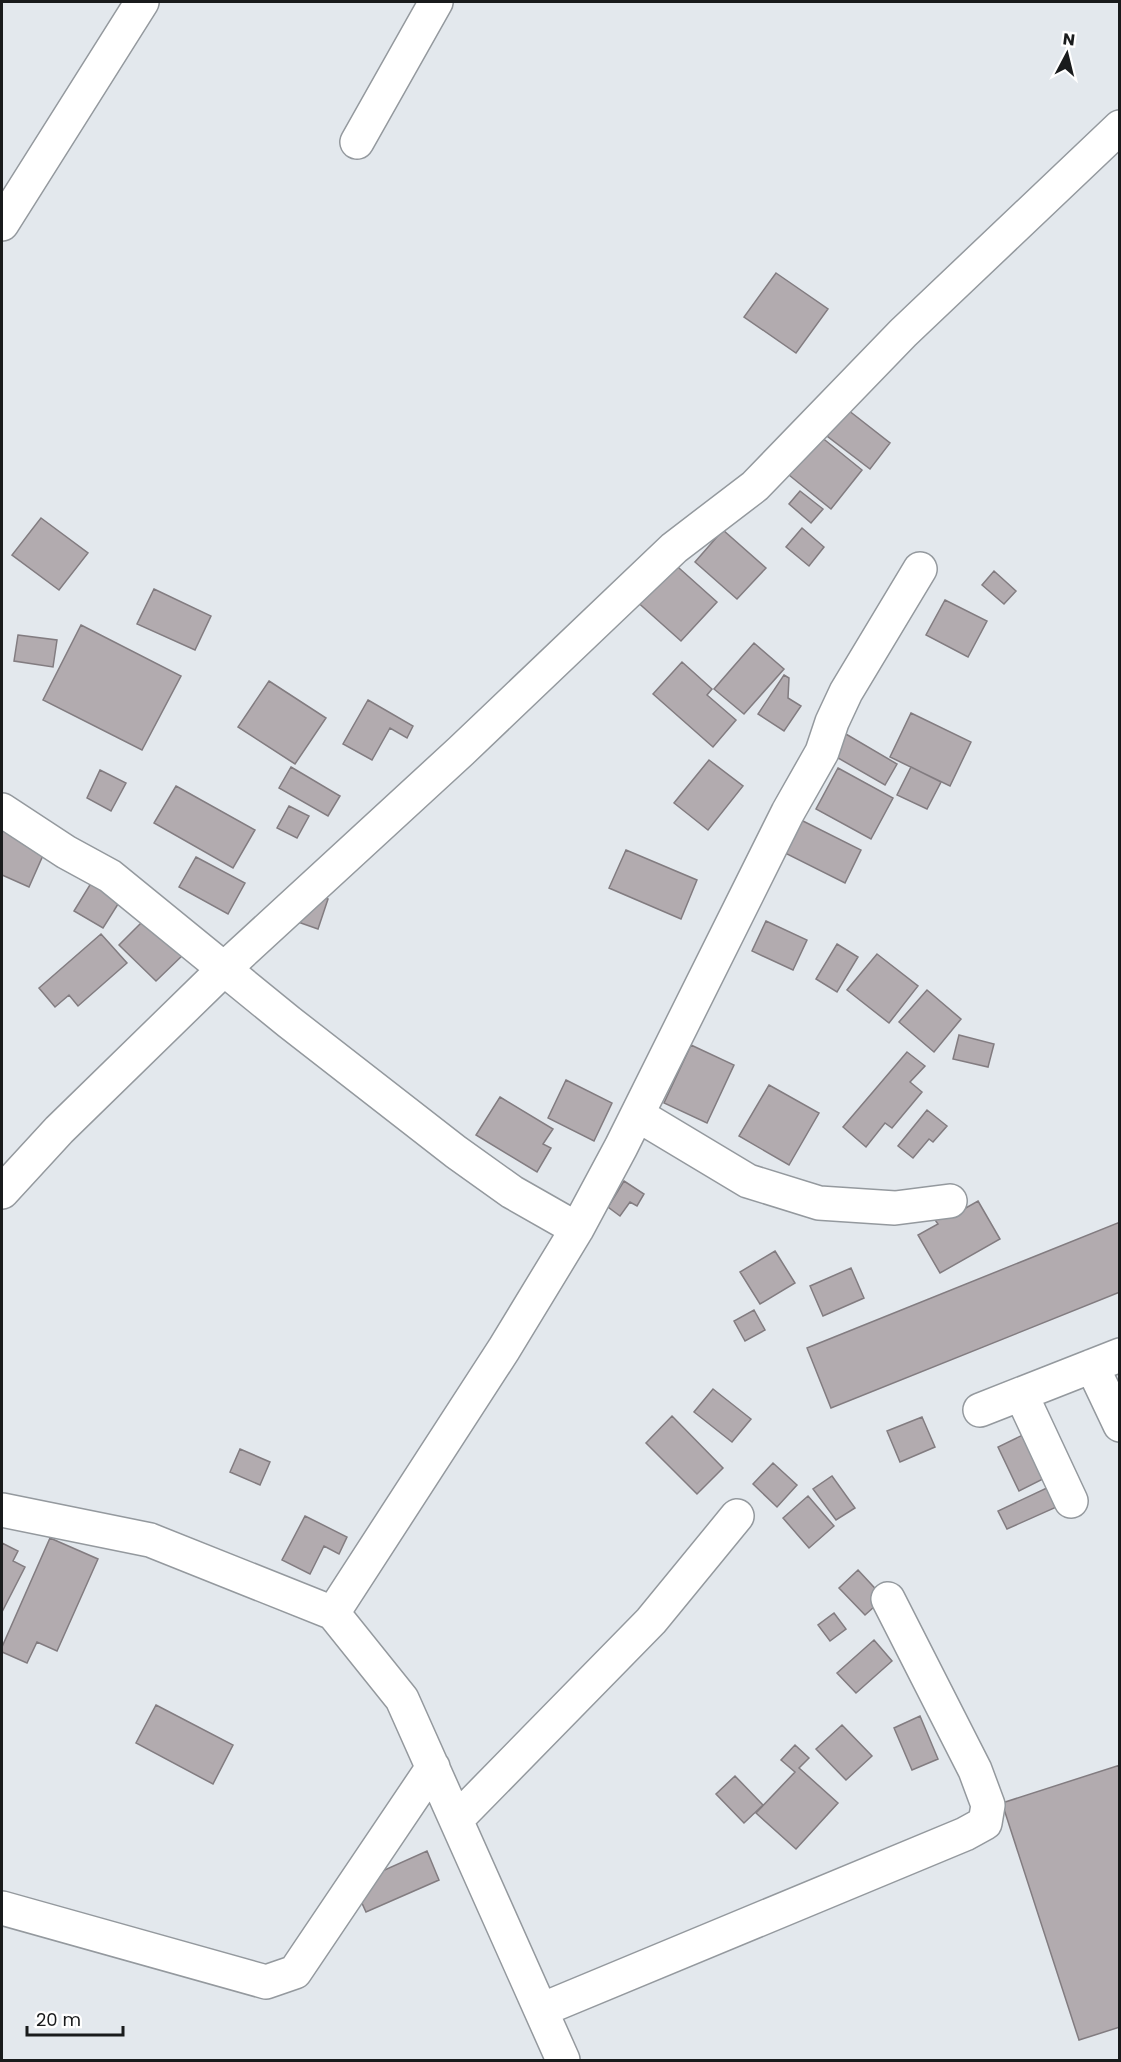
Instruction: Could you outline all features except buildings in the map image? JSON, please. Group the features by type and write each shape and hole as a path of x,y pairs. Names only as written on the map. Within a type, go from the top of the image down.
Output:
{"street":[{"path":"2,224 142,2"},
{"path":"357,142 436,2"},
{"path":"2,1192 59,1130 224,969 461,751 675,548 755,486 903,333 1119,127"},
{"path":"333,1613 504,1349 577,1229 638,1115 788,812 822,752 832,722 846,692 920,569"},
{"path":"2,810 66,852 110,876 380,1094 456,1152 512,1192 577,1229"},
{"path":"638,1115 748,1181 819,1203 895,1208 950,1201"},
{"path":"980,1410 1106,1360 1119,1425"},
{"path":"1021,1394 1071,1501"},
{"path":"2,1510 150,1540 333,1613 402,1699 563,2061"},
{"path":"456,1820 651,1621 737,1516"},
{"path":"541,2010 965,1834 985,1823 988,1805 975,1770 888,1599"},
{"path":"2,1908 266,1982 295,1972 433,1767"}]}
